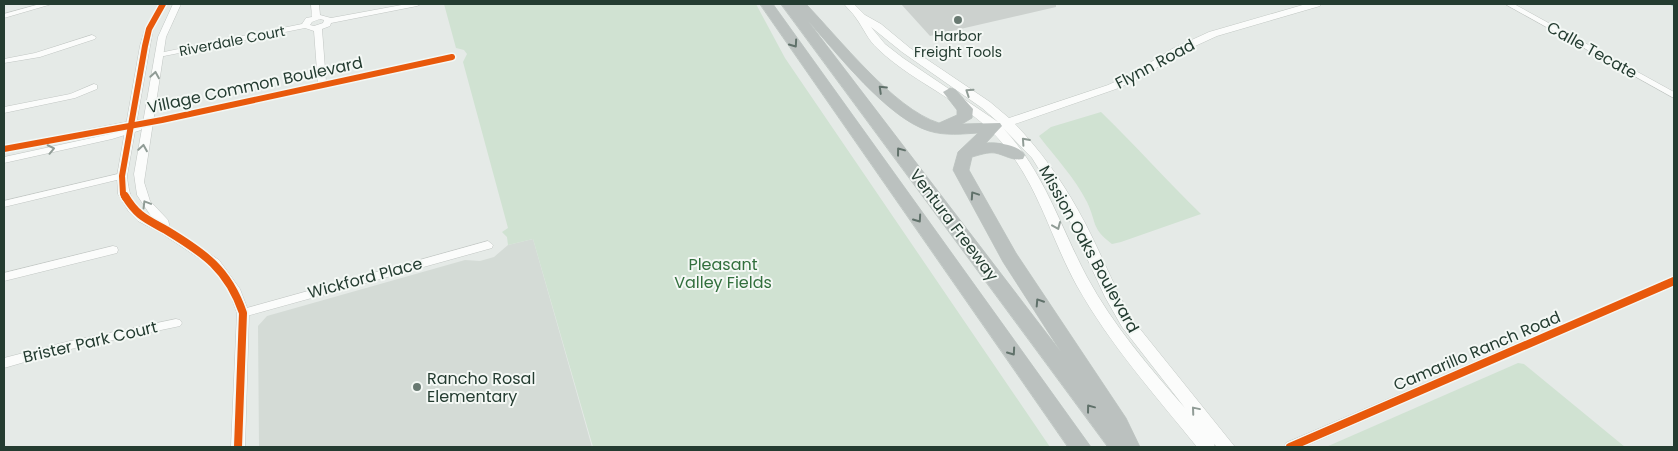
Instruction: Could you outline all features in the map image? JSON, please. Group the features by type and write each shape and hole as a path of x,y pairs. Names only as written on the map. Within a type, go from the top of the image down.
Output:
{"highway":[{"name":"Ventura Freeway","path":"766,4 1080,447"},
{"name":"Ventura Freeway","path":"788,4 1120,447"},
{"path":"799,4 908,114 932,127 957,130 1001,124"},
{"path":"932,127 947,125 964,118 965,109 950,92"},
{"path":"1001,124 986,137 969,147 964,155 961,170 969,188 990,218 1009,257 1118,424 1129,447"},
{"path":"964,155 988,147 1002,149 1017,155"}],"main road":[{"name":"Mission Oaks Boulevard","path":"849,4 861,17 877,26 906,50 974,95 1001,124 1036,155 1072,211 1112,297 1140,342 1227,447"},
{"name":"Flynn Road","path":"1001,124 1112,87 1136,76 1182,48 1213,34 1316,4"},
{"name":"Mission Oaks Boulevard","path":"861,17 864,27 878,44 1001,124 1017,155 1046,200 1083,284 1100,313 1124,346 1207,447"}],"street":[{"path":"4,16 48,4"},
{"path":"163,4 147,38 122,176 123,194 133,210 142,218 165,230 215,263 236,292 243,313 238,447"},
{"path":"165,230 164,223 152,213 139,191 139,174 159,55 169,19 177,4"},
{"path":"315,4 316,18"},
{"path":"329,21 327,18 316,18 307,22 306,26 311,29 318,28 329,21 417,4"},
{"name":"Calle Tecate","path":"1509,4 1674,95"},
{"name":"Riverdale Court","path":"159,55 306,26"},
{"path":"318,28 322,85"},
{"path":"4,62 37,55 92,37"},
{"name":"Village Common Boulevard","path":"4,160 148,124 452,56"},
{"path":"4,110 72,96 94,87"},
{"name":"Village Common Boulevard","path":"4,149 131,128"},
{"path":"4,204 122,176"},
{"name":"Wickford Place","path":"243,313 488,245"},
{"path":"4,277 113,250"},
{"name":"Camarillo Ranch Road","path":"1290,447 1672,284"},
{"name":"Brister Park Court","path":"4,363 66,346 176,323"}],"shaded area":[{"name":"Rancho Rosal Elementary","path":"533,239 592,447 259,447 258,326 267,316 465,260 480,261 494,257 508,245"}],"green space":[{"name":"Pleasant Valley Fields","path":"444,4 756,4 785,58 1050,447 593,447 533,239 508,245 507,237 502,232 508,228 463,62 467,54 464,50 456,48"},
{"path":"1101,112 1201,214 1112,244 1101,234 1095,225 1087,202 1077,185 1039,136 1051,127"},
{"path":"1518,363 1524,364 1625,447 1326,447"}],"building":[{"name":"Harbor Freight Tools","path":"901,4 1056,4 1056,7 930,36"}],"cycle path":[{"path":"163,4 149,29 145,46 122,176 123,194 142,218 165,230 215,263 236,292 243,313 238,447"},
{"path":"4,149 131,124 162,120 452,57"},
{"path":"1290,447 1674,281"}],"place":[{"name":"Harbor Freight Tools","path":"958,20"},
{"name":"Rancho Rosal Elementary","path":"417,387"}]}
